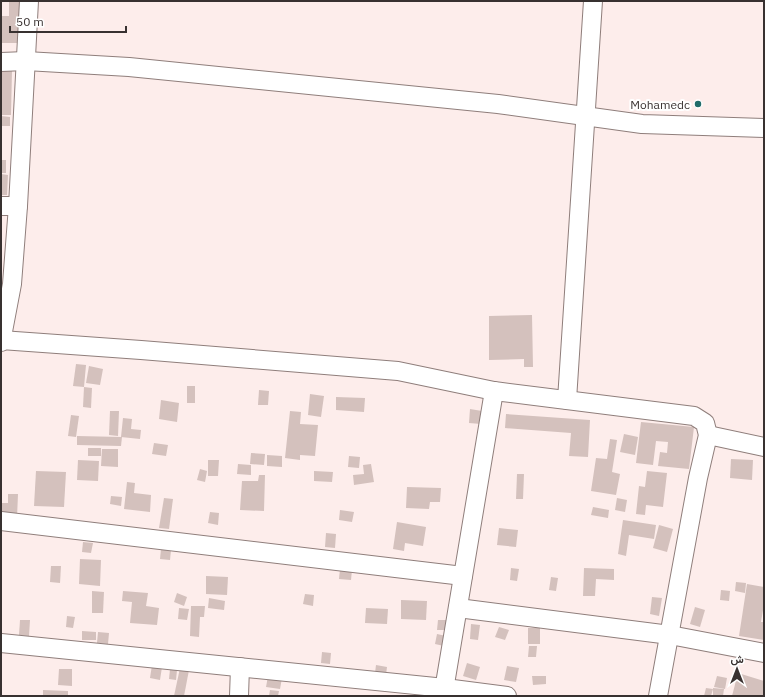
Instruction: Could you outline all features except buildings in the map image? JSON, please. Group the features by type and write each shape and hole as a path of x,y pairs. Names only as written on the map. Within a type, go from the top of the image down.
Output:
{"street":[{"path":"29,1 26,61 10,206 12,284 1,341 141,350 398,371 494,391 694,416 705,423 708,435 698,478 658,696"},
{"path":"567,400 593,1"},
{"path":"1,62 26,61 145,69 498,104 642,124 764,128"},
{"path":"444,692 494,391"},
{"path":"708,435 764,447"},
{"path":"1,521 463,576"},
{"path":"458,608 670,635 764,653"},
{"path":"1,643 240,667 444,692 507,696"},
{"path":"239,696 240,667"}],"place":[{"name":"Mohamedc","path":"698,104"}]}
